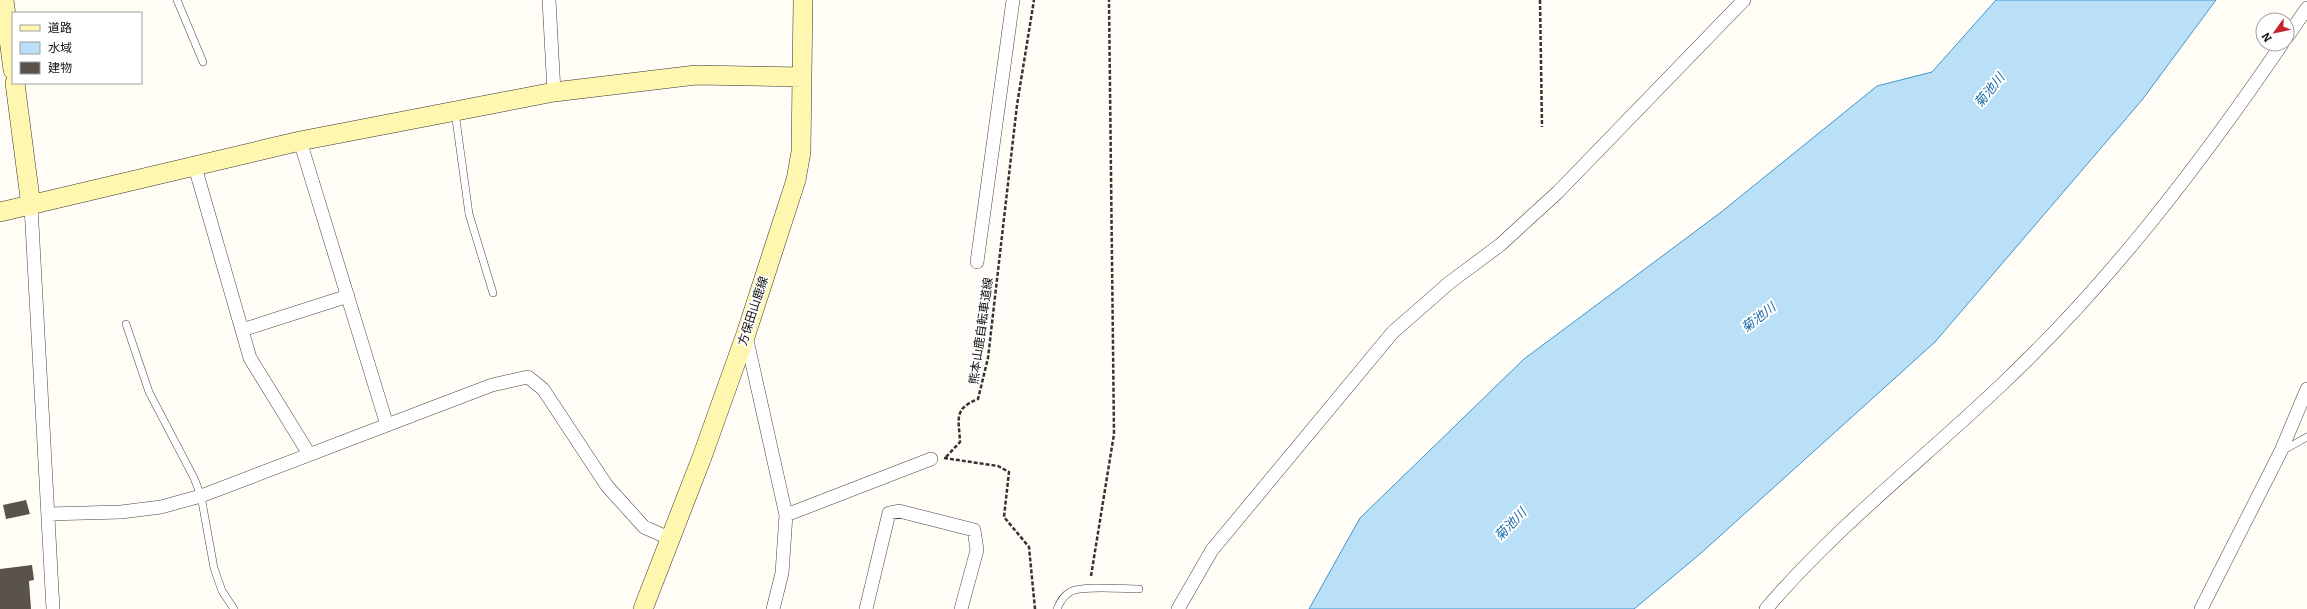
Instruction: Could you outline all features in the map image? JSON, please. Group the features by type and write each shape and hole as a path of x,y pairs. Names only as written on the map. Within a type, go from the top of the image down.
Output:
{"street":[{"path":"4,0 12,62"},
{"path":"549,0 554,92"},
{"name":"方保田山鹿線","path":"643,609 671,539 746,334 796,180 801,152 803,0"},
{"path":"977,262 1013,0"},
{"path":"1178,609 1212,550 1393,332 1449,283 1500,245 1558,192 1744,0"},
{"path":"2295,25 2307,8"},
{"path":"1766,609 1790,582 1890,484 1998,389 2085,301 2129,250 2247,96 2277,52"},
{"path":"0,212 31,206 300,141 554,92 696,75 802,77"},
{"path":"15,84 31,206 53,609"},
{"path":"300,141 387,425"},
{"path":"195,167 250,358 309,454"},
{"path":"242,330 348,296"},
{"path":"746,334 786,515 782,573 773,609"},
{"path":"48,514 121,512 161,507 201,496 492,385 528,377 543,389 607,486 644,527 671,539"},
{"path":"2201,609 2282,451 2307,389"},
{"path":"786,515 931,459"},
{"path":"866,609 889,513 899,511 974,530 977,550 962,609"}],"lane":[{"path":"177,0 203,62"},
{"path":"455,111 469,214 492,293"},
{"path":"126,324 149,392 194,478 201,496 214,568 222,591 234,609"},
{"path":"2282,451 2307,437"},
{"path":"1057,609 1061,600 1071,591 1089,588 1139,589"}],"path":[{"name":"熊本山鹿自転車道線","path":"1034,0 1017,105 988,358 983,387 978,400 965,404 959,414 960,442 944,458 998,466 1009,472 1004,517 1029,547 1035,609"},
{"path":"1089,588 1114,434 1109,0"},
{"path":"1540,0 1542,127"}],"water":[{"name":"菊池川","path":"1996,0 2216,0 2142,100 1935,342 1700,554 1634,609 1309,609 1360,518 1524,359 1720,213 1877,86 1932,72"}],"building":[{"path":"26,500 30,514 6,519 3,505"},
{"path":"32,565 34,580 29,581 31,609 0,609 0,569"}]}
